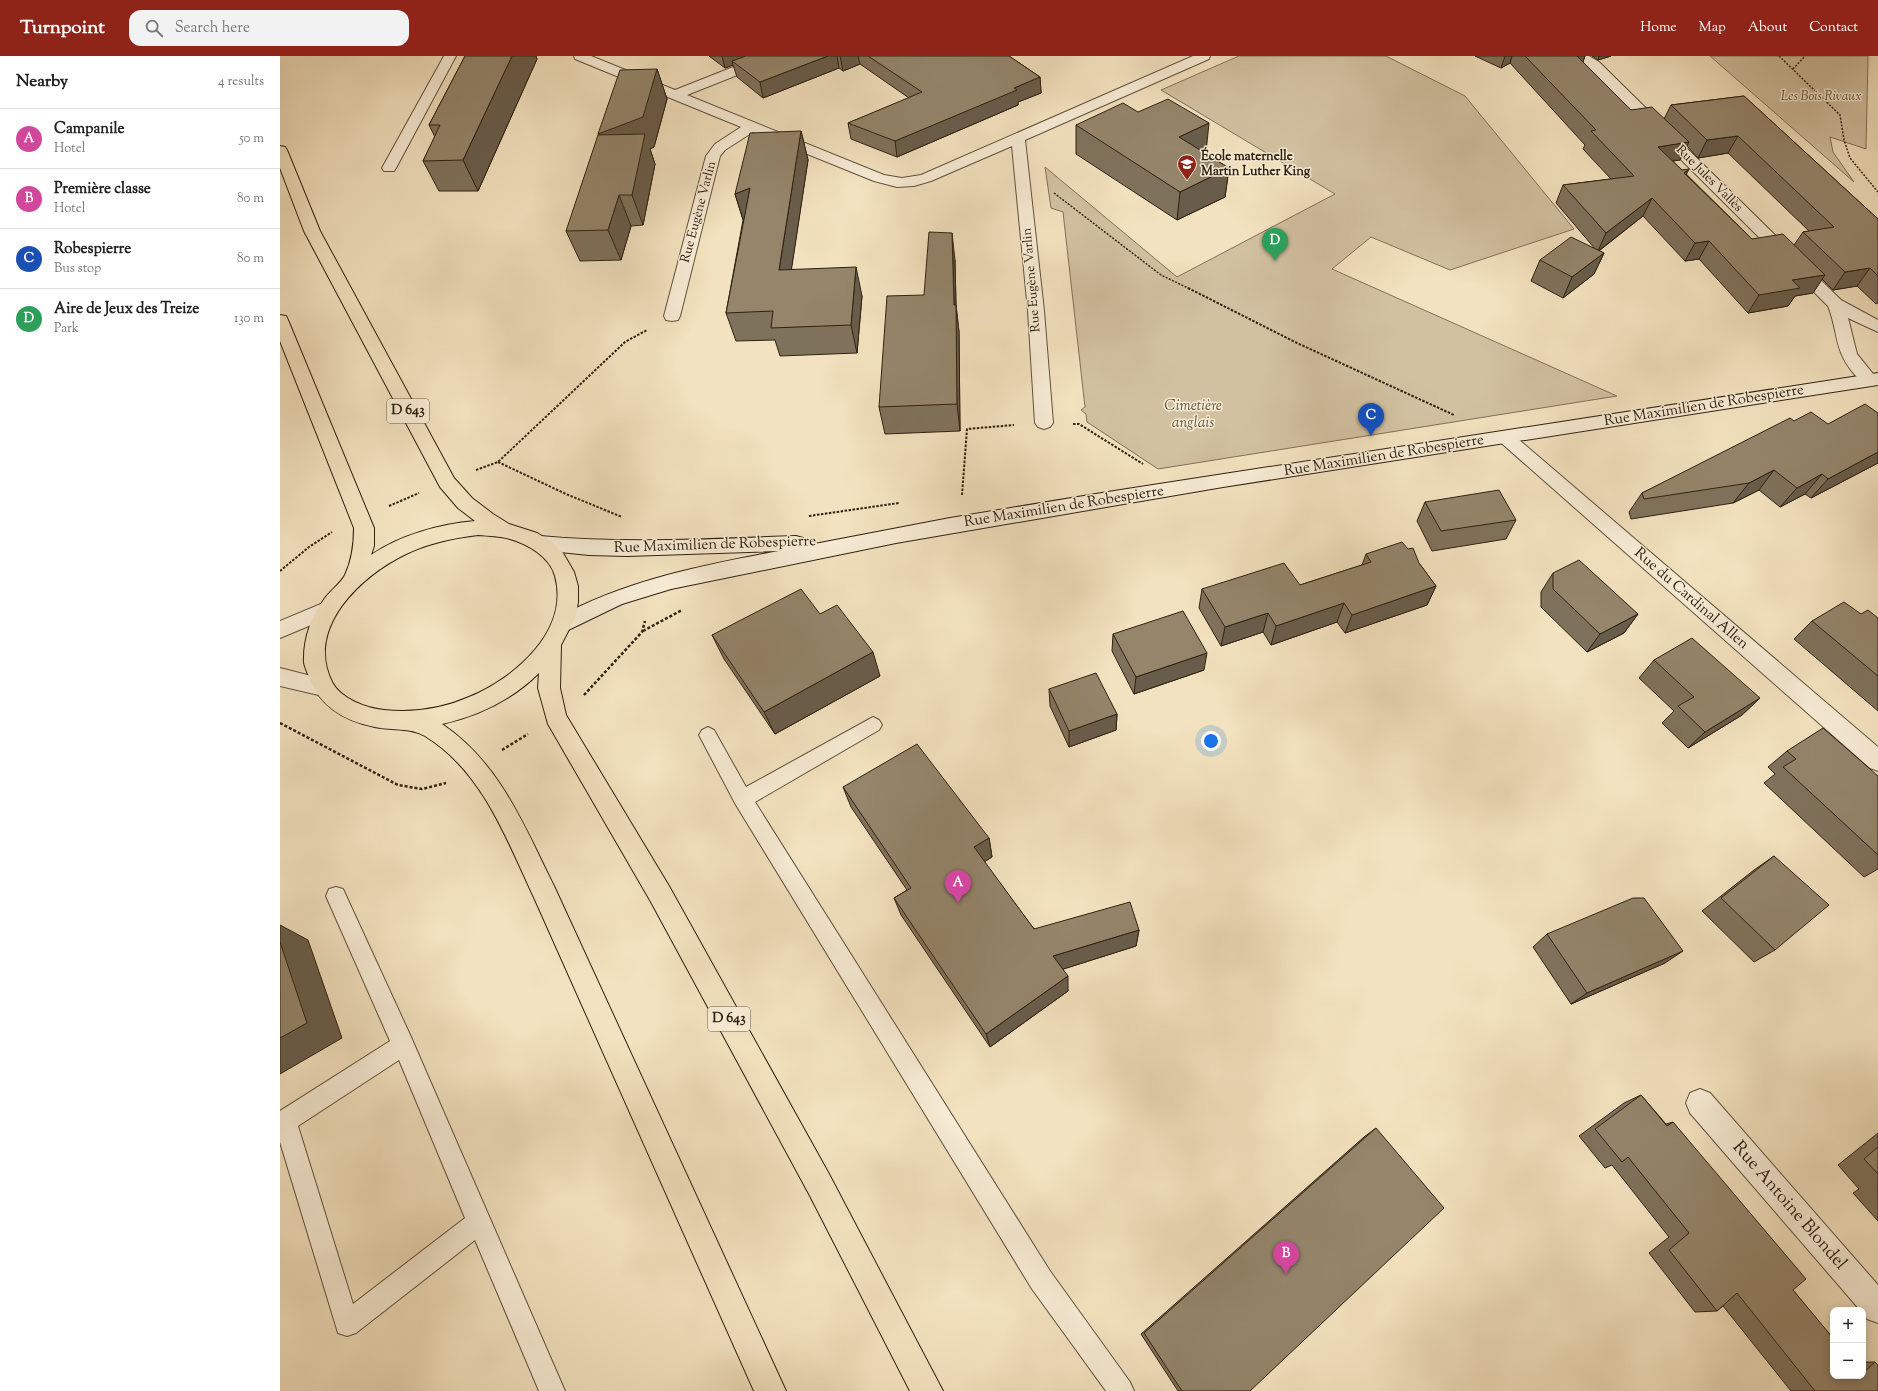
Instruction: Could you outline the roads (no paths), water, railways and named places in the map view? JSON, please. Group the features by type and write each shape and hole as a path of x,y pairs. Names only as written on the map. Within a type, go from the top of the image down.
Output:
{"highway":[{"name":"D 643","path":"280,150 312,231 448,482 454,492 474,511 502,530"},
{"path":"280,320 361,517 364,528 364,546 354,580"},
{"path":"465,529 502,530 523,535 540,543 560,562 567,577 568,605 557,635 523,675 484,700 440,716 411,720 382,720 357,713 338,702 323,687 316,669 314,650 319,630 328,609 354,580 387,555 425,538 465,529"},
{"name":"D 643","path":"557,635 549,688 556,717 660,894 819,1184 928,1391"},
{"path":"411,720 434,730 447,739 475,766 505,813 545,894 770,1391"}],"street":[{"path":"389,168 450,56"},
{"path":"580,56 879,178 897,183 909,183 926,178 1204,56"},
{"path":"675,95 719,76 773,56"},
{"name":"Rue Jules Vallès","path":"1580,56 1594,65 1835,304 1878,327"},
{"name":"Rue Eugène Varlin","path":"672,316 713,156 720,148 752,126"},
{"name":"Rue Eugène Varlin","path":"1018,138 1036,311 1044,423"},
{"name":"Rue Jules Vallès","path":"1835,304 1841,318 1848,353 1874,379"},
{"name":"Rue Maximilien de Robespierre","path":"557,635 597,605 639,589 705,573 891,535 1160,491 1874,379"},
{"name":"Rue du Cardinal Allen","path":"1505,437 1878,761"},
{"name":"Rue Maximilien de Robespierre","path":"540,543 589,548 694,548 785,544 891,535"},
{"path":"280,630 328,609"},
{"path":"280,677 323,687"},
{"name":"Rue Antoine Blondel","path":"1700,1103 1878,1308"}],"lane":[{"path":"743,799 872,725"},
{"path":"708,735 743,799 1041,1280 1121,1391"},
{"path":"336,896 403,1045 552,1391"},
{"path":"403,1045 283,1122 347,1324 478,1222"}],"place":[{"name":"École maternelle Martin Luther King","path":"1187,181"},
{"name":"Aire de Jeux des Treize","path":"1275,261"},
{"name":"Robespierre","path":"1371,436"},
{"name":"Campanile","path":"958,903"},
{"name":"Première classe","path":"1286,1274"}],"park label":[{"name":"Les Bois Rivaux","path":"1821,97"},
{"name":"Cimetière anglais","path":"1193,414"}]}
